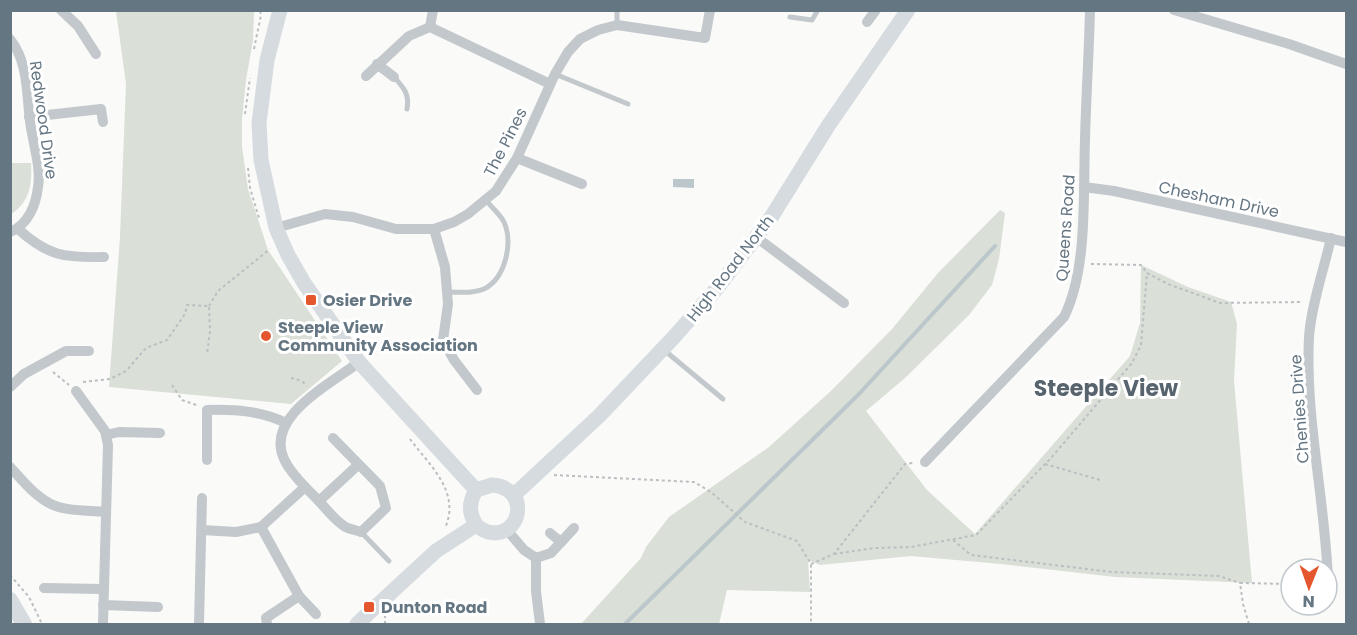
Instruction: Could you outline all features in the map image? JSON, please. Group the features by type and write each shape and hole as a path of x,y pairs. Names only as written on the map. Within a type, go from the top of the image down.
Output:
{"main road":[{"path":"10,600 24,624"}],"street":[{"path":"61,10 78,26 96,54"},
{"path":"280,10 267,60 260,123 261,160 276,228 304,283 359,362 476,490"},
{"path":"430,27 433,10"},
{"name":"The Pines","path":"276,228 325,214 353,218 396,229 434,229 468,214 496,191 517,158 555,74 568,52 580,39 598,30 617,25 705,38 710,10"},
{"path":"867,22 876,10"},
{"name":"High Road North","path":"514,495 599,416 718,287 772,216 835,117 908,10"},
{"name":"Queens Road","path":"925,462 1064,317 1073,299 1079,263 1084,187 1090,10"},
{"path":"1174,10 1347,63"},
{"path":"366,76 409,36 430,27 550,84"},
{"name":"Redwood Drive","path":"10,39 20,57 27,85 29,117 39,185 32,212 14,230"},
{"path":"377,64 394,77"},
{"path":"29,117 100,109 103,122"},
{"path":"517,158 582,184"},
{"name":"Chesham Drive","path":"1084,187 1114,191 1347,242"},
{"path":"434,229 445,267 448,304 443,340 454,360 477,390"},
{"path":"14,230 58,255 104,257"},
{"path":"756,237 844,303"},
{"name":"Chenies Drive","path":"1327,557 1309,376 1310,335 1331,238"},
{"path":"10,387 24,374 66,351 89,351"},
{"path":"333,438 380,486 386,508 362,532 345,527 306,487 284,460 282,442 286,423 314,392 359,362"},
{"path":"77,385 98,419 108,445 103,624"},
{"path":"207,460 207,410 268,414 286,423"},
{"path":"106,435 119,432 160,433"},
{"path":"319,501 358,465"},
{"path":"10,467 38,496 51,504 106,512"},
{"path":"492,485 501,486 514,495 518,511 507,530 491,533 476,525 471,513 470,500 476,490 492,485"},
{"path":"202,530 236,532 261,527 306,487"},
{"path":"199,624 202,498"},
{"path":"357,624 436,551 476,525"},
{"path":"261,527 299,596 316,614"},
{"path":"507,530 524,550 536,558 551,554 574,528"},
{"path":"550,533 561,542"},
{"path":"536,558 536,591 540,624"},
{"path":"44,588 103,589"},
{"path":"267,624 266,618 299,596"},
{"path":"103,605 158,607"}],"lane":[{"path":"617,10 617,25"},
{"path":"790,17 812,20 818,10"},
{"path":"555,74 628,104"},
{"path":"394,77 405,90 409,100 407,109"},
{"path":"447,292 475,292 485,289 501,273 508,246 507,230 503,220 486,200"},
{"path":"663,349 723,399"},
{"path":"362,532 389,561"}],"path":[{"path":"207,354 210,306 218,291 270,249"},
{"path":"1079,263 1141,265 1147,273 1183,290 1220,303 1316,302"},
{"path":"811,564 834,554 874,548 911,547 976,536 1045,464 1132,363 1141,345 1147,273"},
{"path":"51,361 55,376 65,382 77,385 110,379 126,371 146,348 167,340 185,314 186,305 210,306"},
{"path":"291,378 302,381 314,392"},
{"path":"65,382 77,385"},
{"path":"172,385 182,400 207,410"},
{"path":"834,554 905,464 925,462"},
{"path":"1045,464 1100,480"},
{"path":"536,475 694,482 711,492 745,522 797,541 811,564 811,624"},
{"path":"953,540 971,555 1112,572 1219,576 1240,583 1279,584"},
{"path":"10,575 29,597 42,624"},
{"path":"1240,583 1249,624"}],"shaded area":[{"path":"253,10 254,12 253,40 242,119 242,147 248,189 268,250 342,361 291,404 109,387 120,237 126,84 116,11"},
{"path":"10,163 31,163 29,191 23,203 13,213 11,212"},
{"path":"673,179 694,179 694,188 673,187"},
{"path":"1000,210 1005,213 999,259 992,285 969,315 905,378 866,411 927,490 975,534 1130,356 1140,323 1141,265 1188,287 1231,302 1237,324 1234,381 1252,583 1115,577 911,556 820,565 808,560 810,592 727,590 719,624 581,624 641,558 646,547 669,517 769,447 832,390 892,329 938,273"}],"waterway":[{"path":"625,624 859,394 995,246"}],"place":[{"name":"Osier Drive","path":"311,300"},
{"name":"Steeple View Community Association","path":"266,336"},
{"name":"Dunton Road","path":"369,607"}],"district":[{"name":"Steeple View","path":"1106,388"}]}
